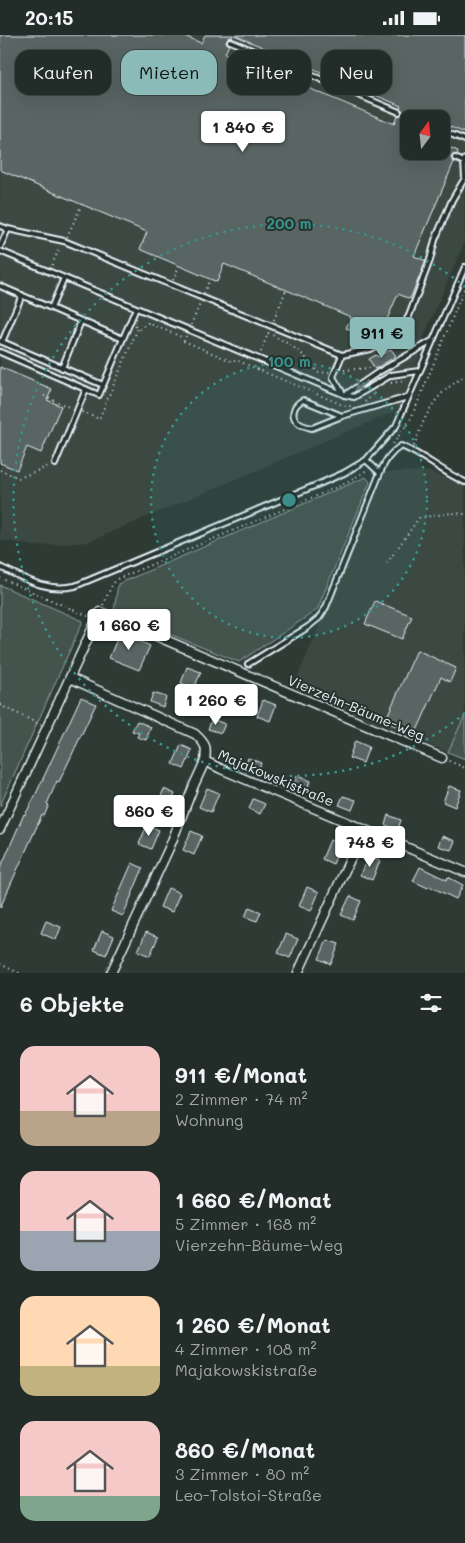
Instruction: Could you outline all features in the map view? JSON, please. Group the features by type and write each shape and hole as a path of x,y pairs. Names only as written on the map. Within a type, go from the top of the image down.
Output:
{"street":[{"path":"0,829 100,612"},
{"name":"Vierzehn-Bäume-Weg","path":"100,612 442,758"},
{"name":"Majakowskistraße","path":"70,678 195,734 203,741 207,749 205,761 465,872"},
{"path":"111,973 170,846 205,761"},
{"path":"298,973 364,829"}],"lane":[{"path":"230,41 398,112"},
{"path":"450,134 465,140"},
{"path":"0,226 64,241 342,355 370,349 387,341 398,333 409,316 430,260 435,240 452,199 465,179 464,160 455,158"},
{"path":"0,247 8,229"},
{"path":"0,251 344,395 354,397 391,375 420,371"},
{"path":"0,567 49,587 62,589 75,586 319,484 344,473 366,460 396,426 465,267"},
{"path":"51,308 64,278"},
{"path":"0,286 123,339"},
{"path":"22,295 1,342 103,385"},
{"path":"0,352 99,395 136,308"},
{"path":"62,368 81,321"},
{"path":"344,395 432,341"},
{"path":"342,355 334,377 344,395"},
{"path":"55,464 86,389"},
{"path":"342,416 303,401 294,406 293,411 293,416 299,424 312,428 342,416 408,397"},
{"path":"248,665 319,618 326,607 380,473 391,452 401,446 465,482"},
{"path":"366,460 380,473"}],"path":[{"path":"171,285 178,269"},
{"path":"392,445 410,420 465,287"},
{"path":"130,324 140,329 148,323 186,339"},
{"path":"268,333 293,345 302,352 318,373 369,368 374,375"},
{"path":"412,451 423,421 435,399 465,377"},
{"path":"0,470 19,478 55,464"},
{"path":"100,612 112,585 117,579 346,483 373,466"},
{"path":"387,563 419,518 451,513 465,513"},
{"path":"0,579 96,620"},
{"path":"0,705 47,728"},
{"path":"442,758 465,768"},
{"path":"0,964 19,973"}],"shaded area":[{"path":"0,35 465,35 465,241 423,338 423,348 398,410 88,542 34,546 0,540"},
{"path":"428,471 465,486 465,716 449,753 293,687 386,472"},
{"path":"366,477 370,482 317,610 239,662 114,612 118,584"},
{"path":"0,585 83,621 0,806"},
{"path":"465,715 465,759 448,752"}],"building":[{"path":"0,35 182,35 201,43 205,35 233,35 226,42 229,45 225,53 227,54 227,95 311,95 311,89 321,95 394,124 397,115 400,114 400,160 450,160 450,148 458,151 457,155 451,157 454,162 414,256 426,261 410,299 398,294 382,331 372,326 367,337 346,328 351,317 224,264 217,282 140,249 147,232 0,170"},
{"path":"234,35 465,35 465,133 450,127 450,110 402,110 401,106 375,95 392,95 392,50 321,50 321,72 311,68 311,50 269,50"},
{"path":"391,349 396,356 375,369 369,359 376,355 378,357"},
{"path":"0,367 52,389 47,400 61,406 41,453 27,447 17,470 0,463"},
{"path":"375,601 412,616 402,639 365,624"},
{"path":"120,632 150,646 139,670 109,658"},
{"path":"417,650 456,668 450,682 441,677 415,735 385,721"},
{"path":"187,667 201,672 194,688 181,683"},
{"path":"153,693 166,697 163,707 150,702"},
{"path":"81,697 96,704 59,782 57,781 47,804 49,805 44,816 42,815 0,908 0,869 24,814 34,798"},
{"path":"263,700 276,705 270,721 257,716"},
{"path":"212,719 225,724 221,733 208,729"},
{"path":"137,721 151,727 146,740 137,737 139,733 132,731"},
{"path":"355,741 369,747 363,763 349,758"},
{"path":"181,745 192,750 184,769 173,764"},
{"path":"248,758 261,763 258,772 245,767"},
{"path":"297,776 310,781 307,790 294,786"},
{"path":"449,786 461,790 455,807 443,802"},
{"path":"207,788 219,793 211,812 199,807"},
{"path":"164,789 175,794 167,813 156,808"},
{"path":"343,796 356,800 352,810 339,805"},
{"path":"253,799 265,804 260,814 249,809"},
{"path":"388,815 401,820 398,829 385,825"},
{"path":"147,825 159,830 151,849 139,844"},
{"path":"191,831 202,836 194,855 183,850"},
{"path":"442,836 455,841 451,850 438,846"},
{"path":"330,840 341,845 333,864 322,859"},
{"path":"368,856 380,861 372,880 360,875"},
{"path":"132,863 143,868 123,916 111,911"},
{"path":"420,867 447,880 448,877 463,885 456,899 429,886 428,888 413,881"},
{"path":"307,887 319,892 311,911 299,906"},
{"path":"168,888 180,893 172,912 160,907"},
{"path":"350,896 361,901 353,920 341,915"},
{"path":"249,907 261,912 257,921 245,917"},
{"path":"46,921 61,927 56,940 41,933"},
{"path":"102,931 114,936 106,955 94,950"},
{"path":"146,932 158,937 150,956 138,951"},
{"path":"286,934 298,939 290,958 278,953"},
{"path":"327,940 339,944 331,964 319,959"}]}
